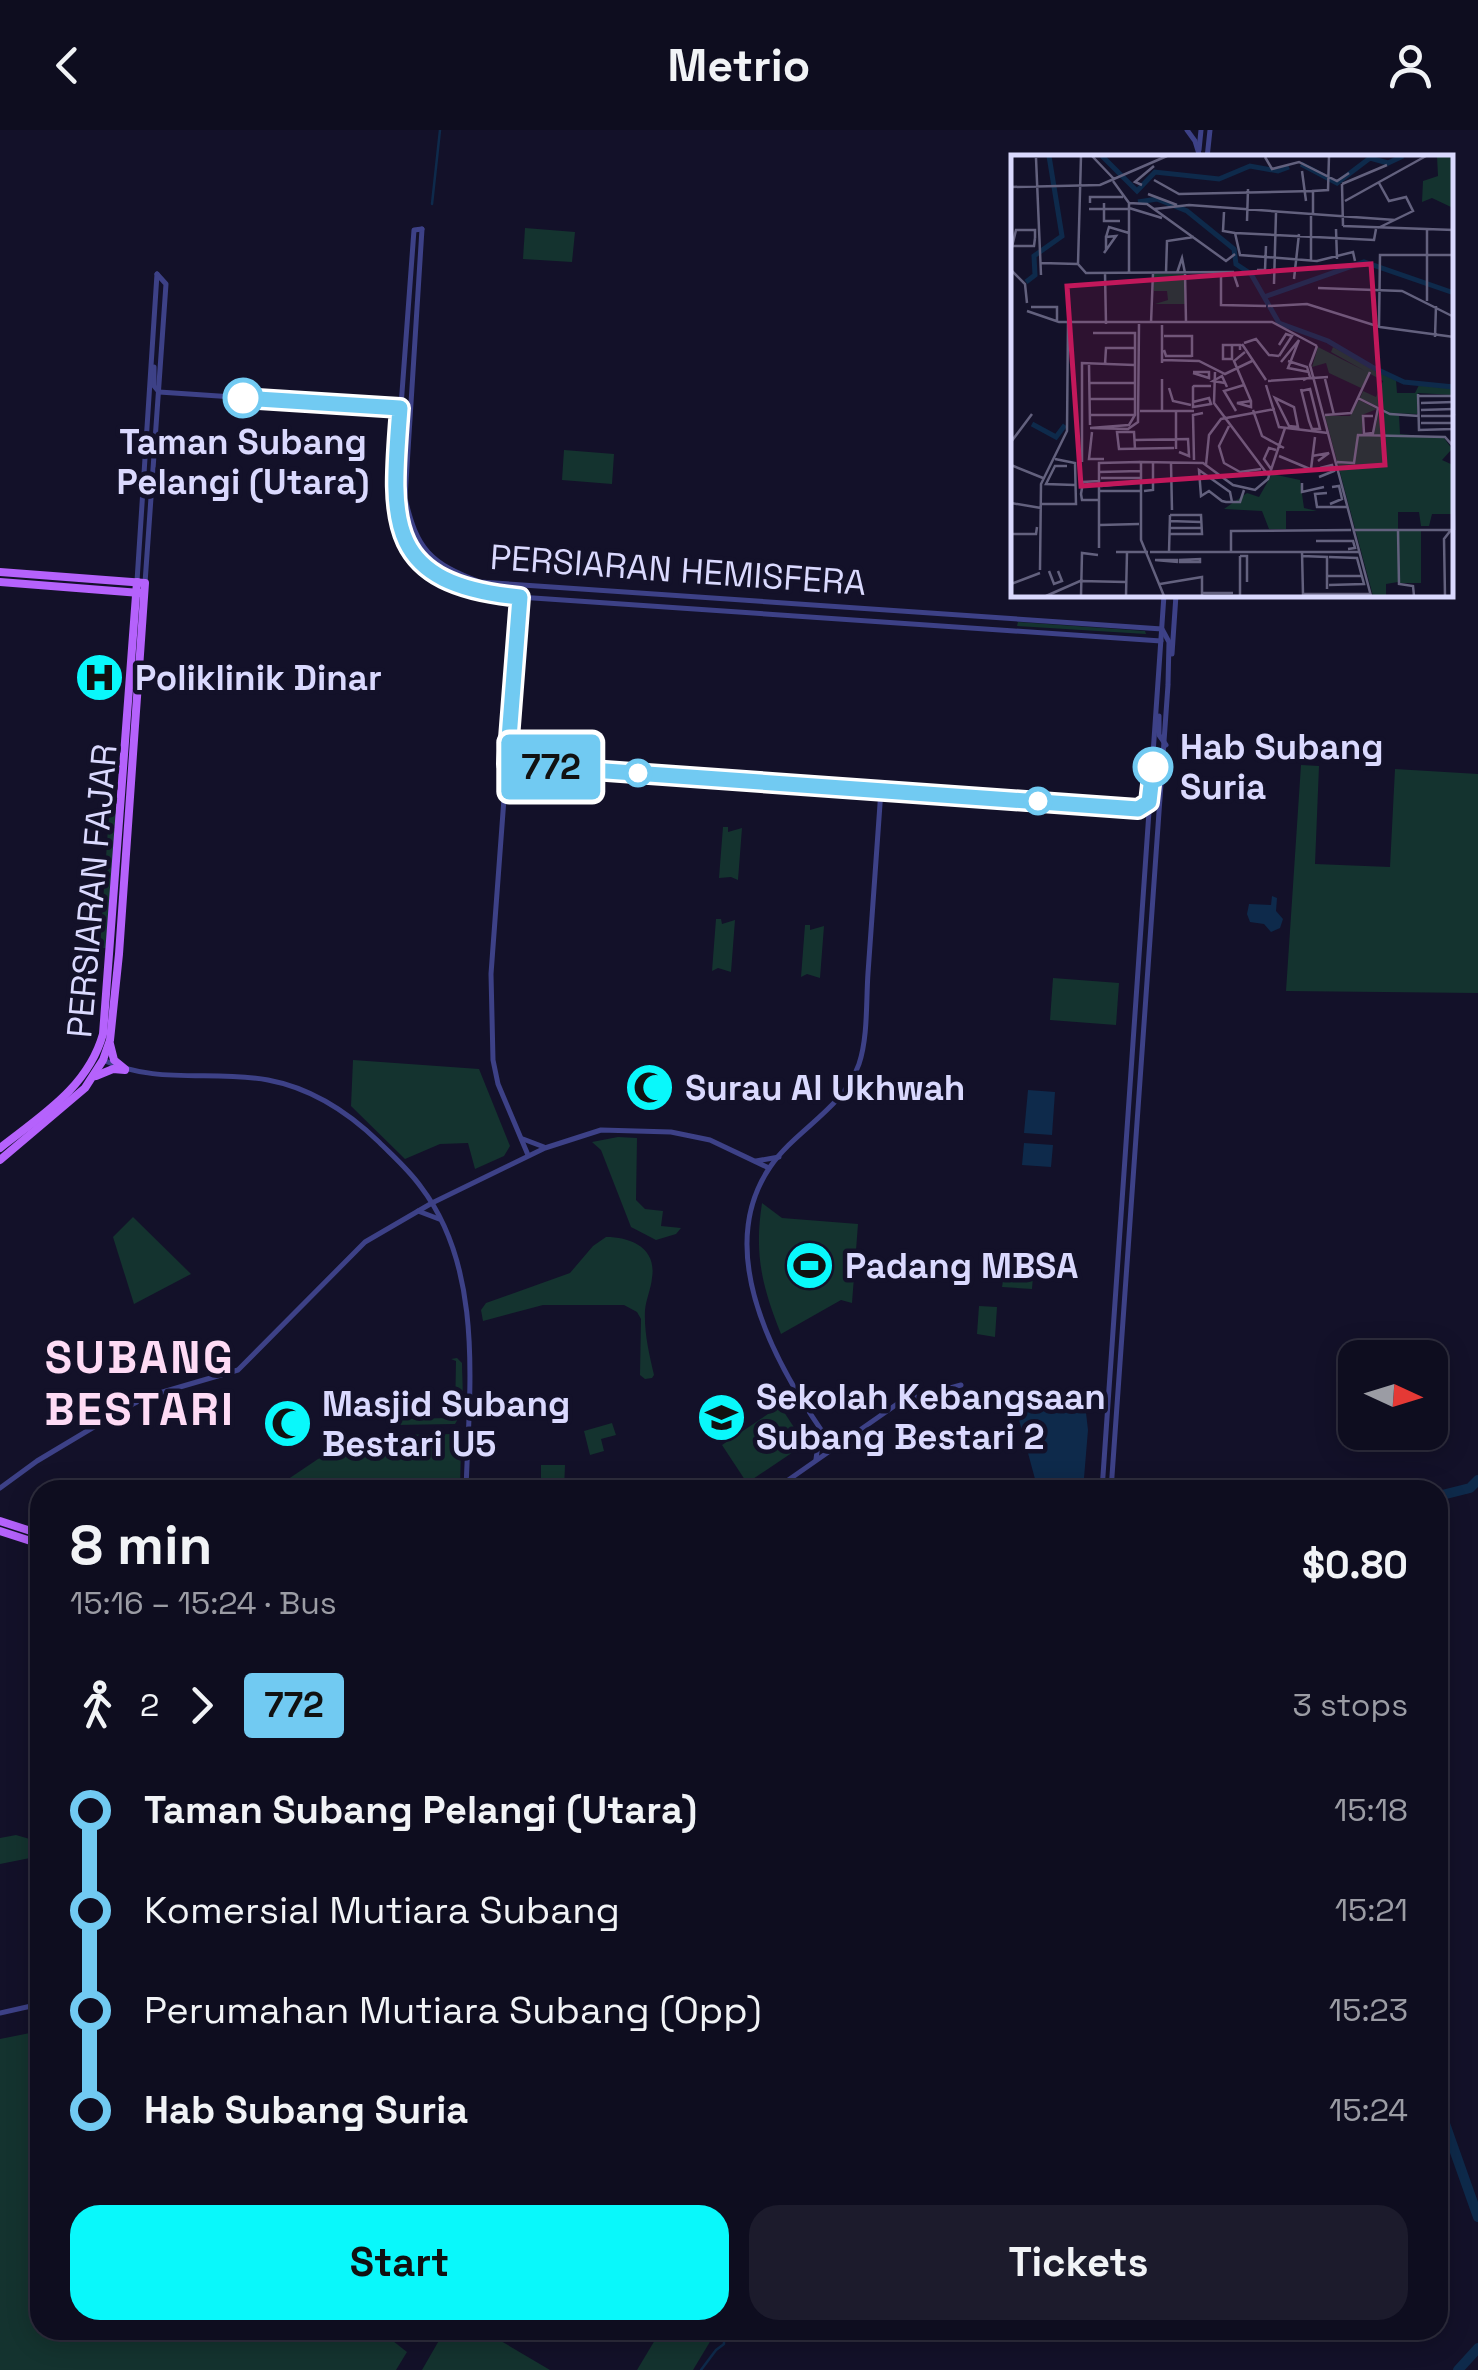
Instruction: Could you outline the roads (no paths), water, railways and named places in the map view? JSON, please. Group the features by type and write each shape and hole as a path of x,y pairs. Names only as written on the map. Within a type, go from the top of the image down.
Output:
{"main road":[{"path":"0,572 140,588"},
{"path":"0,582 140,588"},
{"name":"PERSIARAN FAJAR","path":"99,1059 140,588"},
{"name":"PERSIARAN FAJAR","path":"0,1160 85,1088 110,1040 119,954 140,588"},
{"path":"110,1040 114,1060 125,1070"},
{"path":"0,1148 65,1097 99,1059"},
{"path":"85,1088 104,1071 125,1070"},
{"path":"0,1521 30,1531"},
{"path":"0,1531 30,1541"}],"street":[{"path":"1187,130 1196,140 1199,155"},
{"path":"1199,155 1201,130"},
{"path":"1207,155 1210,130"},
{"name":"PERSIARAN HEMISFERA","path":"422,229 405,498 413,534 443,568 480,582 1163,635 520,597 477,592 443,580 432,574 410,548 394,500 414,230 422,229"},
{"name":"PERSIARAN FAJAR","path":"157,274 166,284 140,588 145,454 157,274"},
{"path":"154,332 154,386 159,392 412,409"},
{"path":"145,454 152,401 159,392"},
{"path":"521,585 491,974 492,1060 528,1156"},
{"path":"1113,1480 1152,868 1149,823 1164,598"},
{"path":"1168,684 1163,635 1175,598"},
{"path":"1103,1480 1176,598"},
{"path":"1157,696 1159,735 1166,746"},
{"path":"834,1448 789,1381 751,1286 748,1242 750,1218 769,1168 800,1132 840,1098 861,1058 881,790 1138,809 1151,796"},
{"path":"1138,809 1149,823"},
{"path":"99,1059 125,1070 158,1076 226,1075 267,1080 312,1093 372,1136 423,1188 442,1221 461,1277 468,1321 466,1480"},
{"path":"0,1488 37,1461 149,1396 238,1370 364,1242 545,1148 588,1132 670,1132 710,1140 769,1168"},
{"path":"520,1137 545,1148"},
{"path":"515,1163 520,1154 520,1137"},
{"path":"753,1160 779,1157"},
{"path":"753,1160 762,1184"},
{"path":"423,1188 447,1196"},
{"path":"418,1211 423,1188"},
{"path":"442,1221 447,1196"},
{"path":"418,1211 442,1221"},
{"path":"789,1480 900,1402 961,1385"},
{"path":"926,1395 962,1396"},
{"path":"820,1430 832,1435 851,1435"},
{"path":"815,1462 820,1430"},
{"path":"0,2013 30,2006"}],"water":[{"path":"1272,896 1277,898 1276,911 1283,919 1280,928 1271,932 1264,924 1250,922 1247,914 1249,904 1271,905"},
{"path":"1028,1090 1055,1092 1052,1135 1024,1133"},
{"path":"1024,1143 1053,1145 1051,1167 1022,1165"},
{"path":"1028,1394 1073,1407 1079,1401 1085,1404 1088,1430 1084,1480 1035,1480 1015,1405 1019,1397"}],"waterway":[{"path":"432,204 440,130"},
{"path":"1448,1494 1470,1488 1478,1480"},
{"path":"1448,2132 1478,2217"},
{"path":"701,2370 724,2340"},
{"path":"1458,2370 1478,2348"}],"place":[{"name":"Taman Subang Pelangi (Utara)","path":"243,398"},
{"name":"Poliklinik Dinar","path":"100,678"},
{"name":"Hab Subang Suria","path":"1153,767"},
{"name":"Surau Al Ukhwah","path":"650,1088"},
{"name":"Padang MBSA","path":"810,1266"},
{"name":"Sekolah Kebangsaan Subang Bestari 2","path":"721,1417"},
{"name":"Masjid Subang Bestari U5","path":"287,1424"}],"district":[{"name":"SUBANG BESTARI","path":"140,1383"}]}
